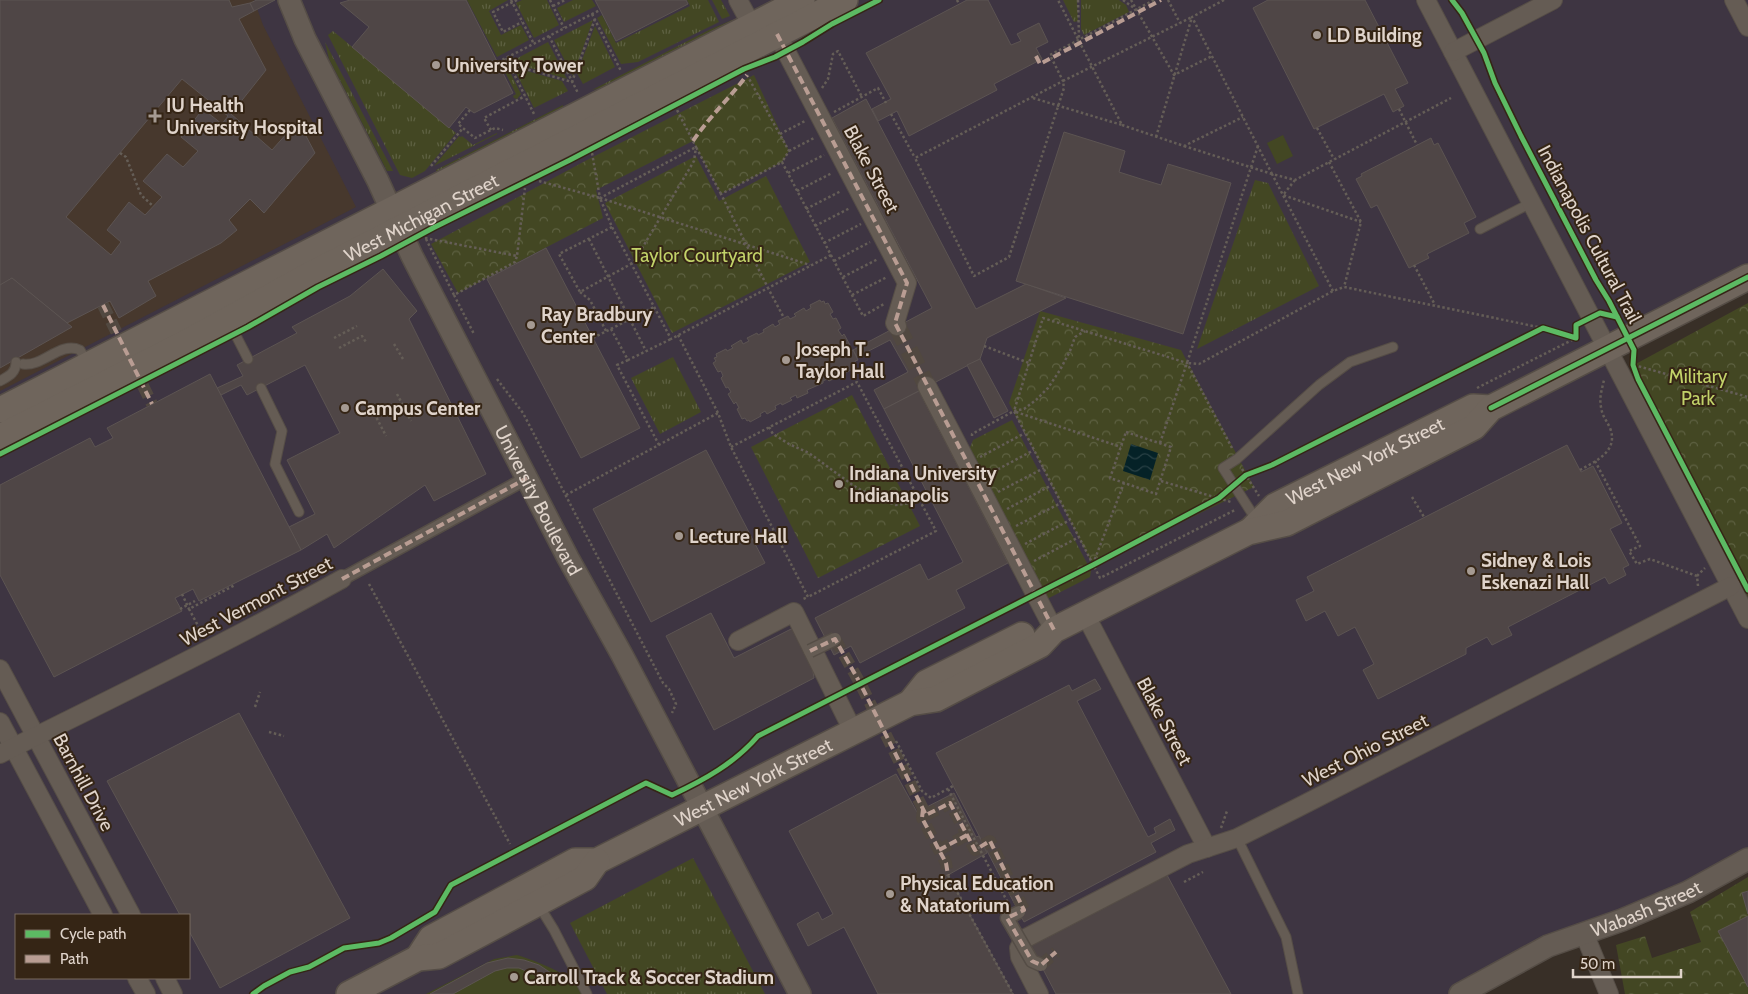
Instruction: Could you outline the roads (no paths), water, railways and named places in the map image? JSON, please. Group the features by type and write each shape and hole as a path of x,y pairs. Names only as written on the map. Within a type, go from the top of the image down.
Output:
{"main road":[{"name":"West Michigan Street","path":"0,410 88,365 399,227 752,26 800,8 845,0"},
{"name":"West Michigan Street","path":"0,437 228,320 313,272 399,227 777,34 800,8"},
{"name":"West New York Street","path":"349,994 418,958 438,956 533,895 585,878 596,861 853,731 910,703 936,698 1040,645 1054,630 1085,614 1249,516 1287,522 1474,427 1491,408 1748,277"}],"street":[{"name":"University Boulevard","path":"289,0 305,39 568,558 622,655 800,994"},
{"path":"738,0 752,26"},
{"path":"1426,0 1590,318 1617,344 1748,619"},
{"path":"1453,52 1553,0"},
{"path":"1734,0 1748,27"},
{"name":"Blake Street","path":"777,34 907,283 895,323 897,326"},
{"path":"928,386 1054,630"},
{"name":"West Vermont Street","path":"6,751 184,663 527,478"},
{"name":"West Ohio Street","path":"1039,994 1020,957 1019,948 1024,939 1188,854 1237,838 1731,586"},
{"path":"738,641 794,612 853,731"},
{"name":"Blake Street","path":"1085,614 1207,848"},
{"path":"810,651 835,639"},
{"name":"Barnhill Drive","path":"0,669 130,914"},
{"path":"0,722 6,751 102,914"},
{"name":"Wabash Street","path":"1460,994 1548,946 1622,920 1688,892 1748,859"},
{"path":"1019,912 1007,918 1032,961 1041,965"},
{"path":"1584,933 1609,994"},
{"path":"138,979 146,994"},
{"path":"166,979 173,994"}],"lane":[{"path":"1480,229 1531,203"},
{"path":"228,320 248,359"},
{"path":"0,381 10,376 20,363 30,365 64,349 73,347 80,350 88,365"},
{"path":"1249,516 1223,468 1237,459 1319,385 1350,362 1393,347"},
{"path":"261,388 282,431 275,464 299,512"},
{"path":"1237,838 1286,937 1298,994"},
{"path":"533,895 554,930 587,994"}],"water":[{"path":"1131,444 1158,453 1150,480 1123,471"}],"tunnel":[{"path":"103,305 152,404"},
{"path":"897,326 927,386"},
{"path":"835,639 860,683 926,815 950,803 975,850 990,841 1024,910 1019,912"},
{"path":"923,809 922,818 946,863 948,875"},
{"path":"939,850 967,835"},
{"path":"1041,965 1056,952"}],"place":[{"name":"LD Building","path":"1317,35"},
{"name":"University Tower","path":"436,65"},
{"name":"IU Health University Hospital","path":"155,116"},
{"name":"Ray Bradbury Center","path":"531,325"},
{"name":"Joseph T. Taylor Hall","path":"786,360"},
{"name":"Campus Center","path":"345,408"},
{"name":"Indiana University Indianapolis","path":"839,484"},
{"name":"Lecture Hall","path":"679,536"},
{"name":"Sidney & Lois Eskenazi Hall","path":"1471,571"},
{"name":"Physical Education & Natatorium","path":"890,894"},
{"name":"Carroll Track & Soccer Stadium","path":"514,977"}],"park label":[{"name":"Taylor Courtyard","path":"697,255"},
{"name":"Military Park","path":"1698,387"}]}
